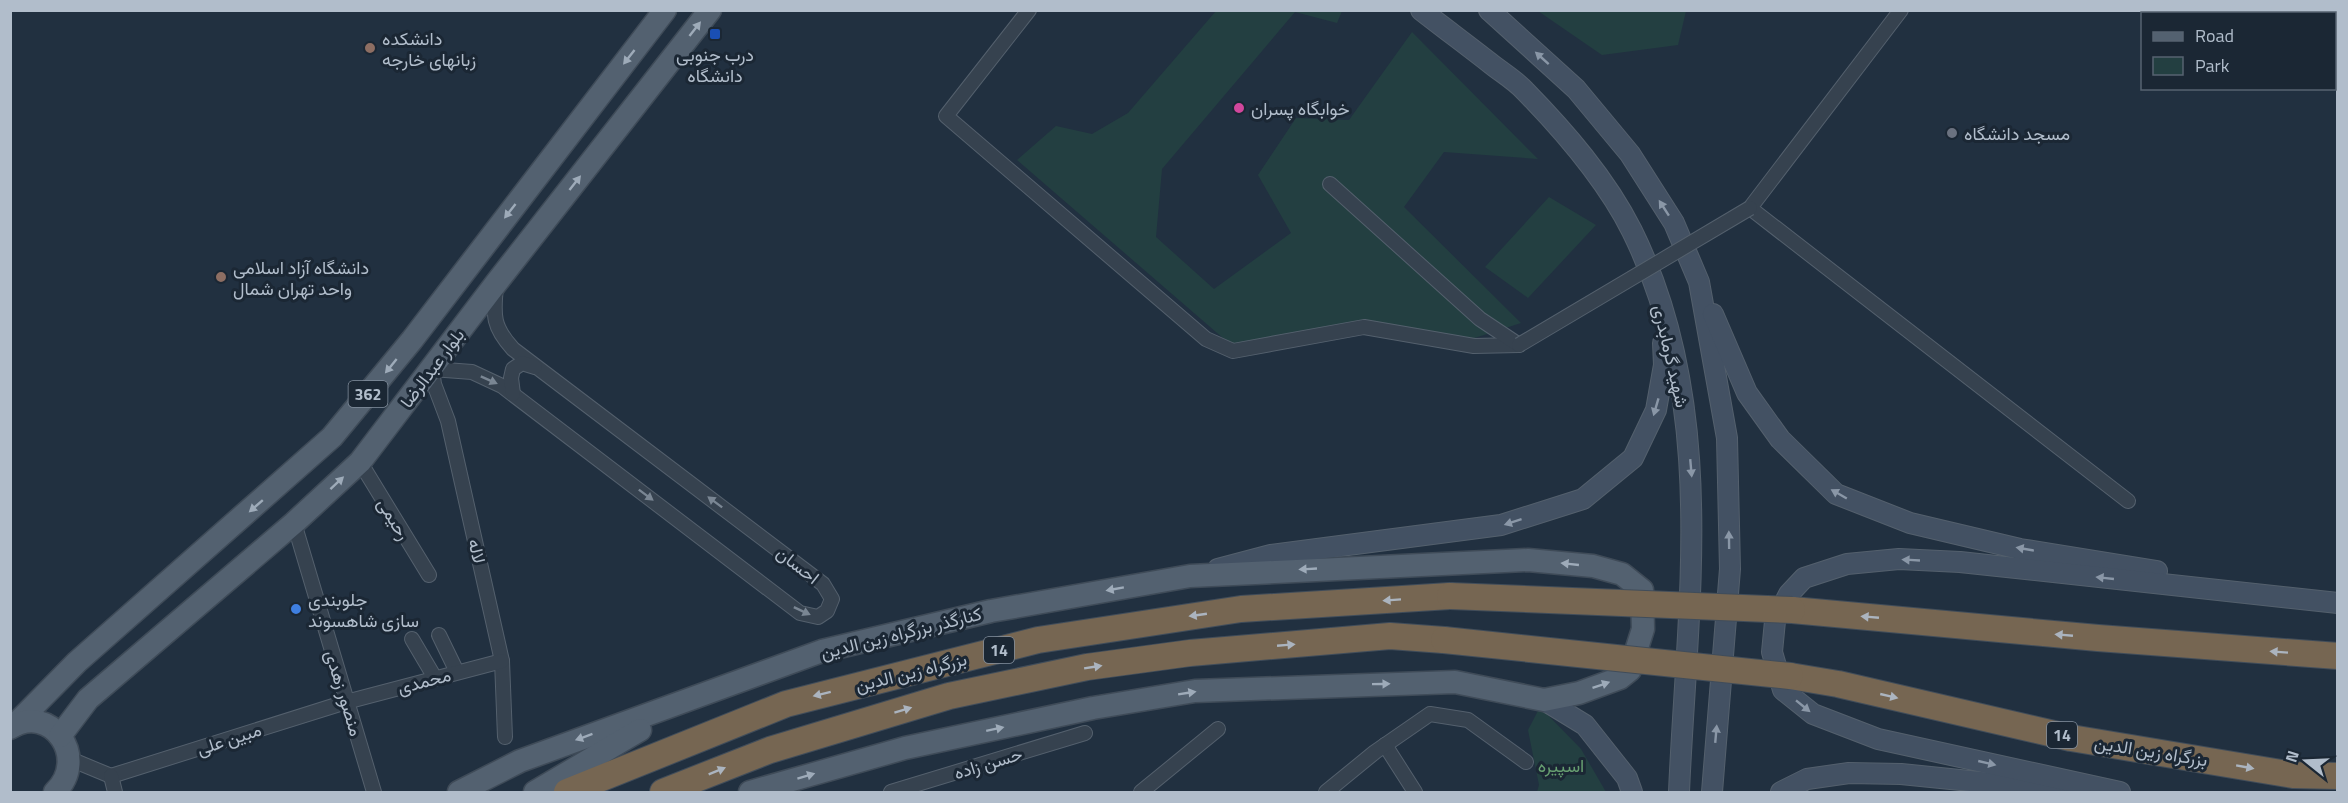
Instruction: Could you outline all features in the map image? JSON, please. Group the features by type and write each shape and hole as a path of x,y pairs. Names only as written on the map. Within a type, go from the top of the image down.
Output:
{"highway":[{"name":"بزرگراه زین الدین","path":"567,792 786,704 1038,640 1242,609 1450,596 1792,610 2098,638 2337,656"},
{"name":"بزرگراه زین الدین","path":"663,792 770,750 927,703 1087,667 1190,653 1390,636 1790,676 1838,684 2071,738 2293,775 2337,776"}],"main road":[{"name":"بلوار عبدالرضا","path":"12,726 77,662 332,437 412,340 665,10"},
{"name":"بلوار عبدالرضا","path":"60,736 88,699 294,523 360,462 497,282 710,10"},
{"name":"شهید گرمابدری","path":"1421,10 1524,89 1588,161 1632,231 1661,307 1683,394 1692,475 1692,597 1684,685 1679,792"},
{"path":"1490,10 1576,89 1630,154 1674,222 1747,393 1780,439 1836,494 1910,523 2020,549 2289,597"},
{"path":"1700,282 1727,438 1730,569 1712,792"},
{"path":"1190,576 1271,555 1501,525 1583,500 1633,458 1656,410 1664,365 1661,307"},
{"path":"2120,792 1878,739 1814,714 1784,690 1772,652 1775,621 1789,594 1804,578 1847,564 1899,559 1960,562 2337,603"},
{"name":"کنارگذر بزرگراه زین الدین","path":"459,792 520,761 822,651 991,611 1190,576 1528,560 1593,566 1622,574 1642,590 1644,629 1630,670 1620,678 1579,693 1544,700"},
{"path":"77,662 77,677 81,684 98,691"},
{"path":"535,792 617,741 749,677"},
{"path":"750,792 905,748 1093,708 1195,691 1455,682 1544,700 1585,725 1627,778 1632,792"},
{"path":"12,726 39,723 60,736 70,759 69,771 64,782 55,792"},
{"path":"1781,792 1807,779 1849,773 1901,774 2080,792"}],"street":[{"path":"1029,10 946,116 1206,339 1233,351 1364,327 1474,346 1519,345 1750,208 1901,10"},
{"path":"1330,184 1480,319 1519,345"},
{"path":"1750,208 2128,501"},
{"name":"احسان","path":"432,369 472,372 502,386 800,613 818,617 827,611 832,599 823,584 513,349 498,333 494,313 497,282"},
{"path":"513,394 510,378 513,369 522,363 537,368"},
{"name":"لاله","path":"432,369 434,384 448,421 502,661 505,736"},
{"name":"رحیمی","path":"360,462 429,575"},
{"name":"منصور زهدی","path":"294,523 374,792"},
{"path":"439,635 457,672"},
{"path":"412,639 435,678"},
{"name":"محمدی","path":"346,702 502,661"},
{"name":"مبین علی","path":"111,776 346,702"},
{"path":"1326,792 1385,745 1430,714 1468,720 1526,762"},
{"path":"1145,791 1218,729"},
{"name":"حسن زاده","path":"891,792 1085,733"},
{"path":"1385,745 1415,792"},
{"path":"70,759 111,776 115,792"}],"green space":[{"path":"1216,11 1342,11 1337,23 1295,12 1162,169 1156,237 1214,289 1291,233 1258,175 1296,118 1349,120 1412,32 1538,159 1444,152 1404,207 1521,323 1456,344 1364,327 1231,345 1017,160 1056,126 1092,134 1128,113"},
{"path":"1538,11 1686,11 1678,45 1602,55"},
{"path":"1549,197 1596,225 1528,298 1485,267"},
{"name":"اسپیره","path":"1540,707 1581,749 1606,792 1537,792 1539,785 1528,730"}],"place":[{"name":"درب جنوبی دانشگاه","path":"715,34"},
{"name":"دانشکده زبانهای خارجه","path":"370,48"},
{"name":"خوابگاه پسران","path":"1239,108"},
{"name":"مسجد دانشگاه","path":"1952,133"},
{"name":"دانشگاه آزاد اسلامی واحد تهران شمال","path":"221,277"},
{"name":"جلوبندی سازی شاهسوند","path":"296,609"}]}
